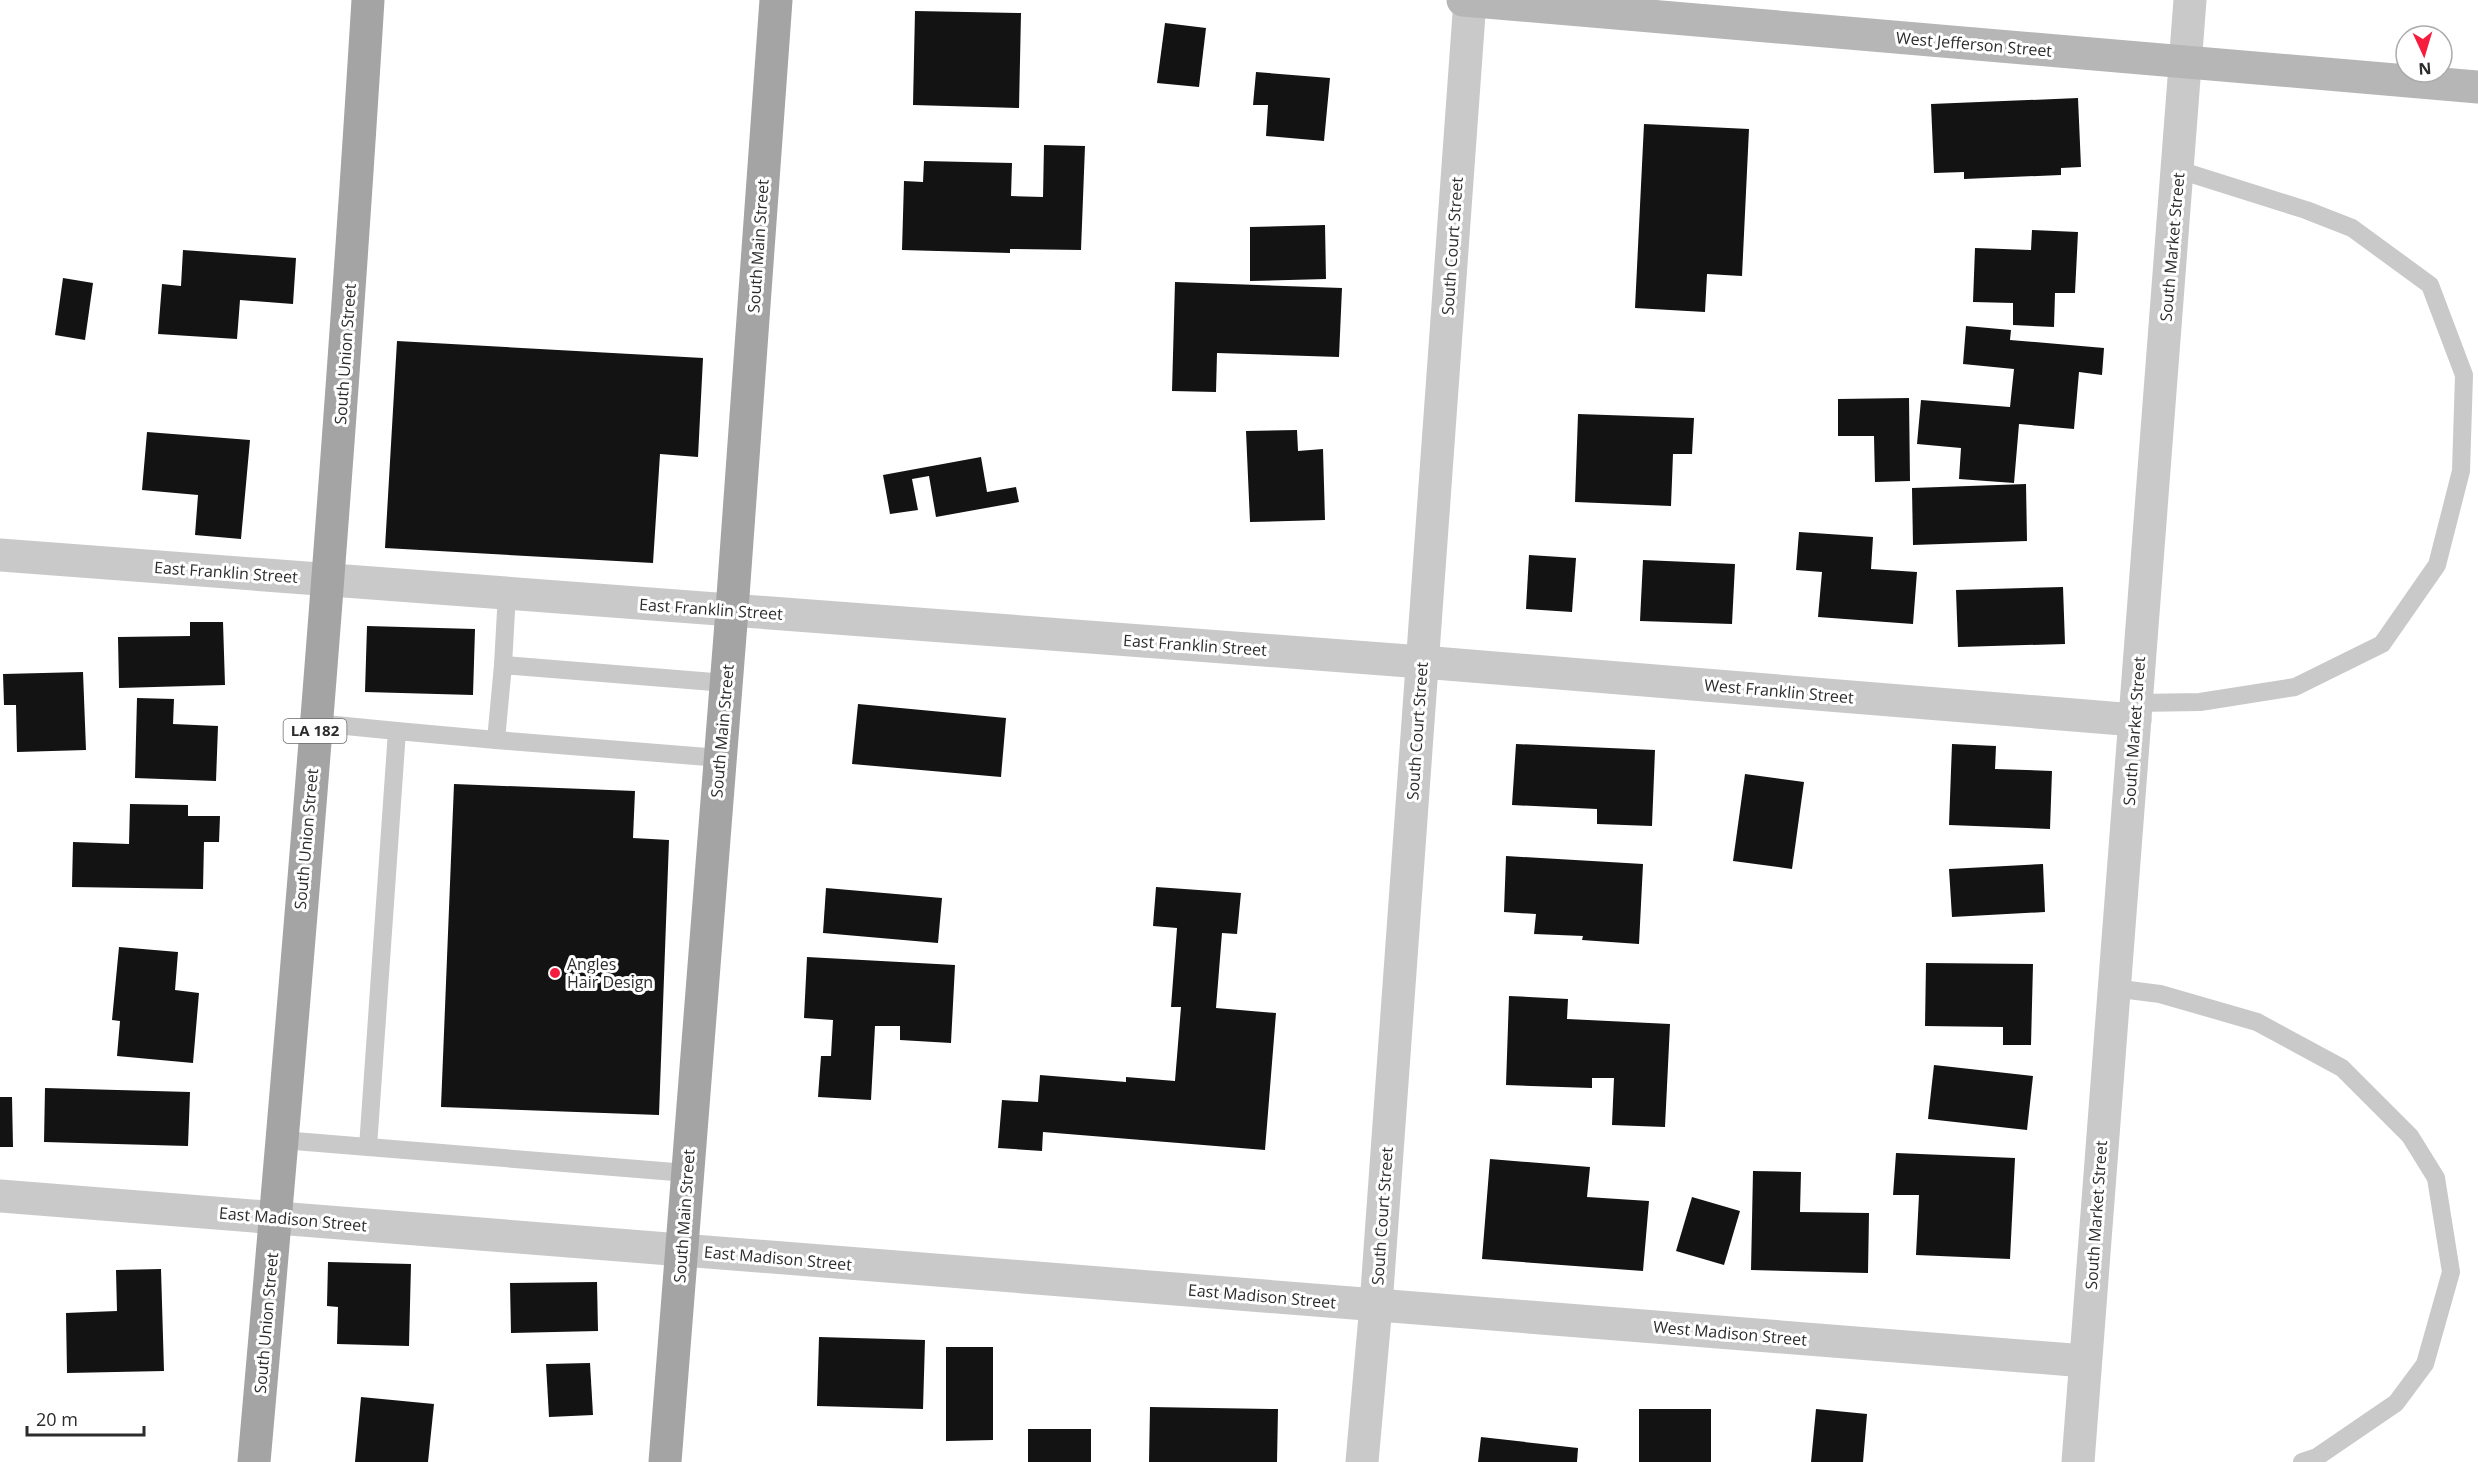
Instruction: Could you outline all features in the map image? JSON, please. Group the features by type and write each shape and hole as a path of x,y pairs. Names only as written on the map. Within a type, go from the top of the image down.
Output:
{"main road":[{"name":"South Union Street","path":"254,1462 352,260 368,0"},
{"name":"South Main Street","path":"664,1462 732,610 776,0"}],"street":[{"name":"West Jefferson Street","path":"1463,0 2478,87"},
{"name":"South Court Street","path":"1362,1462 1376,1305 1470,0"},
{"name":"South Market Street","path":"2078,1462 2113,988 2179,170 2190,0"},
{"name":"East Franklin Street","path":"0,555 1422,662"},
{"name":"West Franklin Street","path":"1422,662 2135,711"},
{"name":"East Madison Street","path":"0,1196 1376,1305"},
{"name":"West Madison Street","path":"1376,1305 2085,1361"}],"lane":[{"path":"2135,711 2295,687 2382,644 2437,565 2461,471 2464,375 2430,285 2352,228 2306,210 2179,170"},
{"path":"496,740 507,593"},
{"path":"503,665 726,683"},
{"path":"315,723 720,758"},
{"path":"368,1147 397,731"},
{"path":"2113,988 2160,994 2257,1022 2342,1068 2410,1136 2436,1178 2451,1272 2425,1364 2396,1403 2317,1457 2302,1462"},
{"path":"282,1140 687,1173"}],"building":[{"path":"915,11 1021,13 1019,108 913,105"},
{"path":"1165,23 1206,28 1199,87 1157,83"},
{"path":"1256,72 1330,78 1324,141 1266,136 1268,105 1253,105"},
{"path":"2078,98 2081,167 2061,168 2061,175 1964,179 1964,172 1934,173 1931,104"},
{"path":"1644,124 1749,129 1742,276 1707,274 1705,312 1635,308"},
{"path":"1044,145 1085,146 1081,250 1010,249 1010,253 902,250 904,181 923,182 924,161 1012,163 1011,196 1043,197"},
{"path":"1325,225 1326,279 1250,281 1250,227"},
{"path":"2032,230 2078,232 2075,293 2055,293 2054,327 2013,325 2013,303 1973,302 1975,248 2031,250"},
{"path":"183,250 296,258 293,304 240,300 237,339 158,334 162,284 181,286"},
{"path":"63,278 93,283 85,340 55,335"},
{"path":"1175,282 1342,288 1339,357 1217,353 1216,392 1172,391"},
{"path":"1966,326 2011,330 2010,340 2104,348 2102,375 2079,372 2074,429 2019,424 2014,483 1959,479 1961,448 1917,444 1921,400 2010,407 2014,369 1963,364"},
{"path":"397,341 703,358 698,457 660,454 653,563 385,548"},
{"path":"1909,398 1910,481 1875,482 1874,436 1838,436 1838,399"},
{"path":"1578,414 1694,418 1692,454 1673,454 1671,506 1575,502"},
{"path":"1297,430 1298,451 1323,449 1325,520 1250,522 1246,431"},
{"path":"147,432 250,440 241,539 195,535 198,495 142,490"},
{"path":"981,457 987,492 1016,487 1019,502 936,517 929,476 912,479 918,510 890,514 883,475"},
{"path":"2026,484 2027,541 1913,545 1912,488"},
{"path":"1799,532 1873,537 1871,569 1917,572 1913,624 1818,617 1822,572 1796,570"},
{"path":"1529,555 1576,558 1572,612 1526,609"},
{"path":"1643,560 1735,564 1732,624 1640,621"},
{"path":"2063,587 2065,644 1958,647 1956,590"},
{"path":"190,622 223,622 225,685 119,688 118,637 190,636"},
{"path":"367,626 475,629 473,695 365,692"},
{"path":"83,672 86,750 17,752 16,705 4,705 3,674"},
{"path":"137,698 174,699 173,724 218,726 216,781 135,778"},
{"path":"858,704 1006,718 1001,777 852,764"},
{"path":"1516,744 1655,750 1652,826 1597,824 1597,809 1512,805"},
{"path":"1952,744 1996,746 1995,769 2052,771 2050,829 1949,825"},
{"path":"1745,774 1804,782 1792,869 1733,861"},
{"name":"Angles Hair Design","path":"454,784 635,791 633,838 669,840 659,1115 441,1107"},
{"path":"130,804 188,805 188,816 220,816 219,842 204,842 203,889 72,887 73,842 129,844"},
{"path":"1506,856 1643,864 1639,944 1582,940 1583,936 1534,934 1536,914 1504,912"},
{"path":"2043,864 2045,912 1952,917 1949,869"},
{"path":"1156,887 1241,893 1237,934 1222,933 1216,1008 1276,1013 1265,1150 1043,1132 1042,1151 998,1148 1002,1100 1038,1102 1040,1075 1126,1082 1126,1077 1175,1081 1181,1007 1171,1007 1177,928 1153,926"},
{"path":"826,888 942,898 938,943 823,933"},
{"path":"119,947 178,952 175,990 199,993 193,1063 117,1056 120,1021 112,1020"},
{"path":"807,957 955,965 951,1043 900,1040 900,1026 875,1026 871,1100 818,1097 821,1056 831,1056 833,1020 804,1018"},
{"path":"1926,963 2033,964 2031,1045 2003,1045 2003,1027 1925,1026"},
{"path":"1509,996 1568,999 1567,1019 1670,1024 1665,1127 1612,1125 1614,1078 1592,1078 1592,1088 1506,1085"},
{"path":"1934,1065 2033,1076 2027,1130 1928,1119"},
{"path":"45,1088 190,1092 188,1146 44,1142"},
{"path":"0,1097 12,1097 13,1147 0,1147"},
{"path":"1896,1153 2015,1158 2010,1259 1916,1255 1919,1195 1893,1195"},
{"path":"1490,1159 1590,1167 1587,1197 1649,1201 1643,1271 1482,1259"},
{"path":"1753,1171 1801,1172 1800,1212 1869,1213 1868,1273 1751,1270"},
{"path":"1692,1197 1740,1211 1724,1265 1676,1251"},
{"path":"328,1262 411,1264 409,1346 337,1344 338,1307 327,1306"},
{"path":"161,1269 164,1371 67,1373 66,1313 117,1311 116,1270"},
{"path":"597,1282 598,1331 511,1333 510,1283"},
{"path":"819,1337 925,1340 923,1409 817,1406"},
{"path":"946,1347 993,1347 993,1440 946,1441"},
{"path":"590,1363 593,1415 549,1417 546,1364"},
{"path":"361,1397 434,1404 428,1462 355,1462"},
{"path":"1150,1407 1278,1409 1277,1462 1149,1462"},
{"path":"1639,1409 1711,1409 1711,1462 1639,1462"},
{"path":"1816,1409 1867,1414 1863,1462 1811,1462"},
{"path":"1028,1429 1091,1429 1091,1462 1028,1462"},
{"path":"1481,1437 1578,1448 1577,1462 1478,1462"}],"place":[{"name":"Angles Hair Design","path":"555,973"}]}
